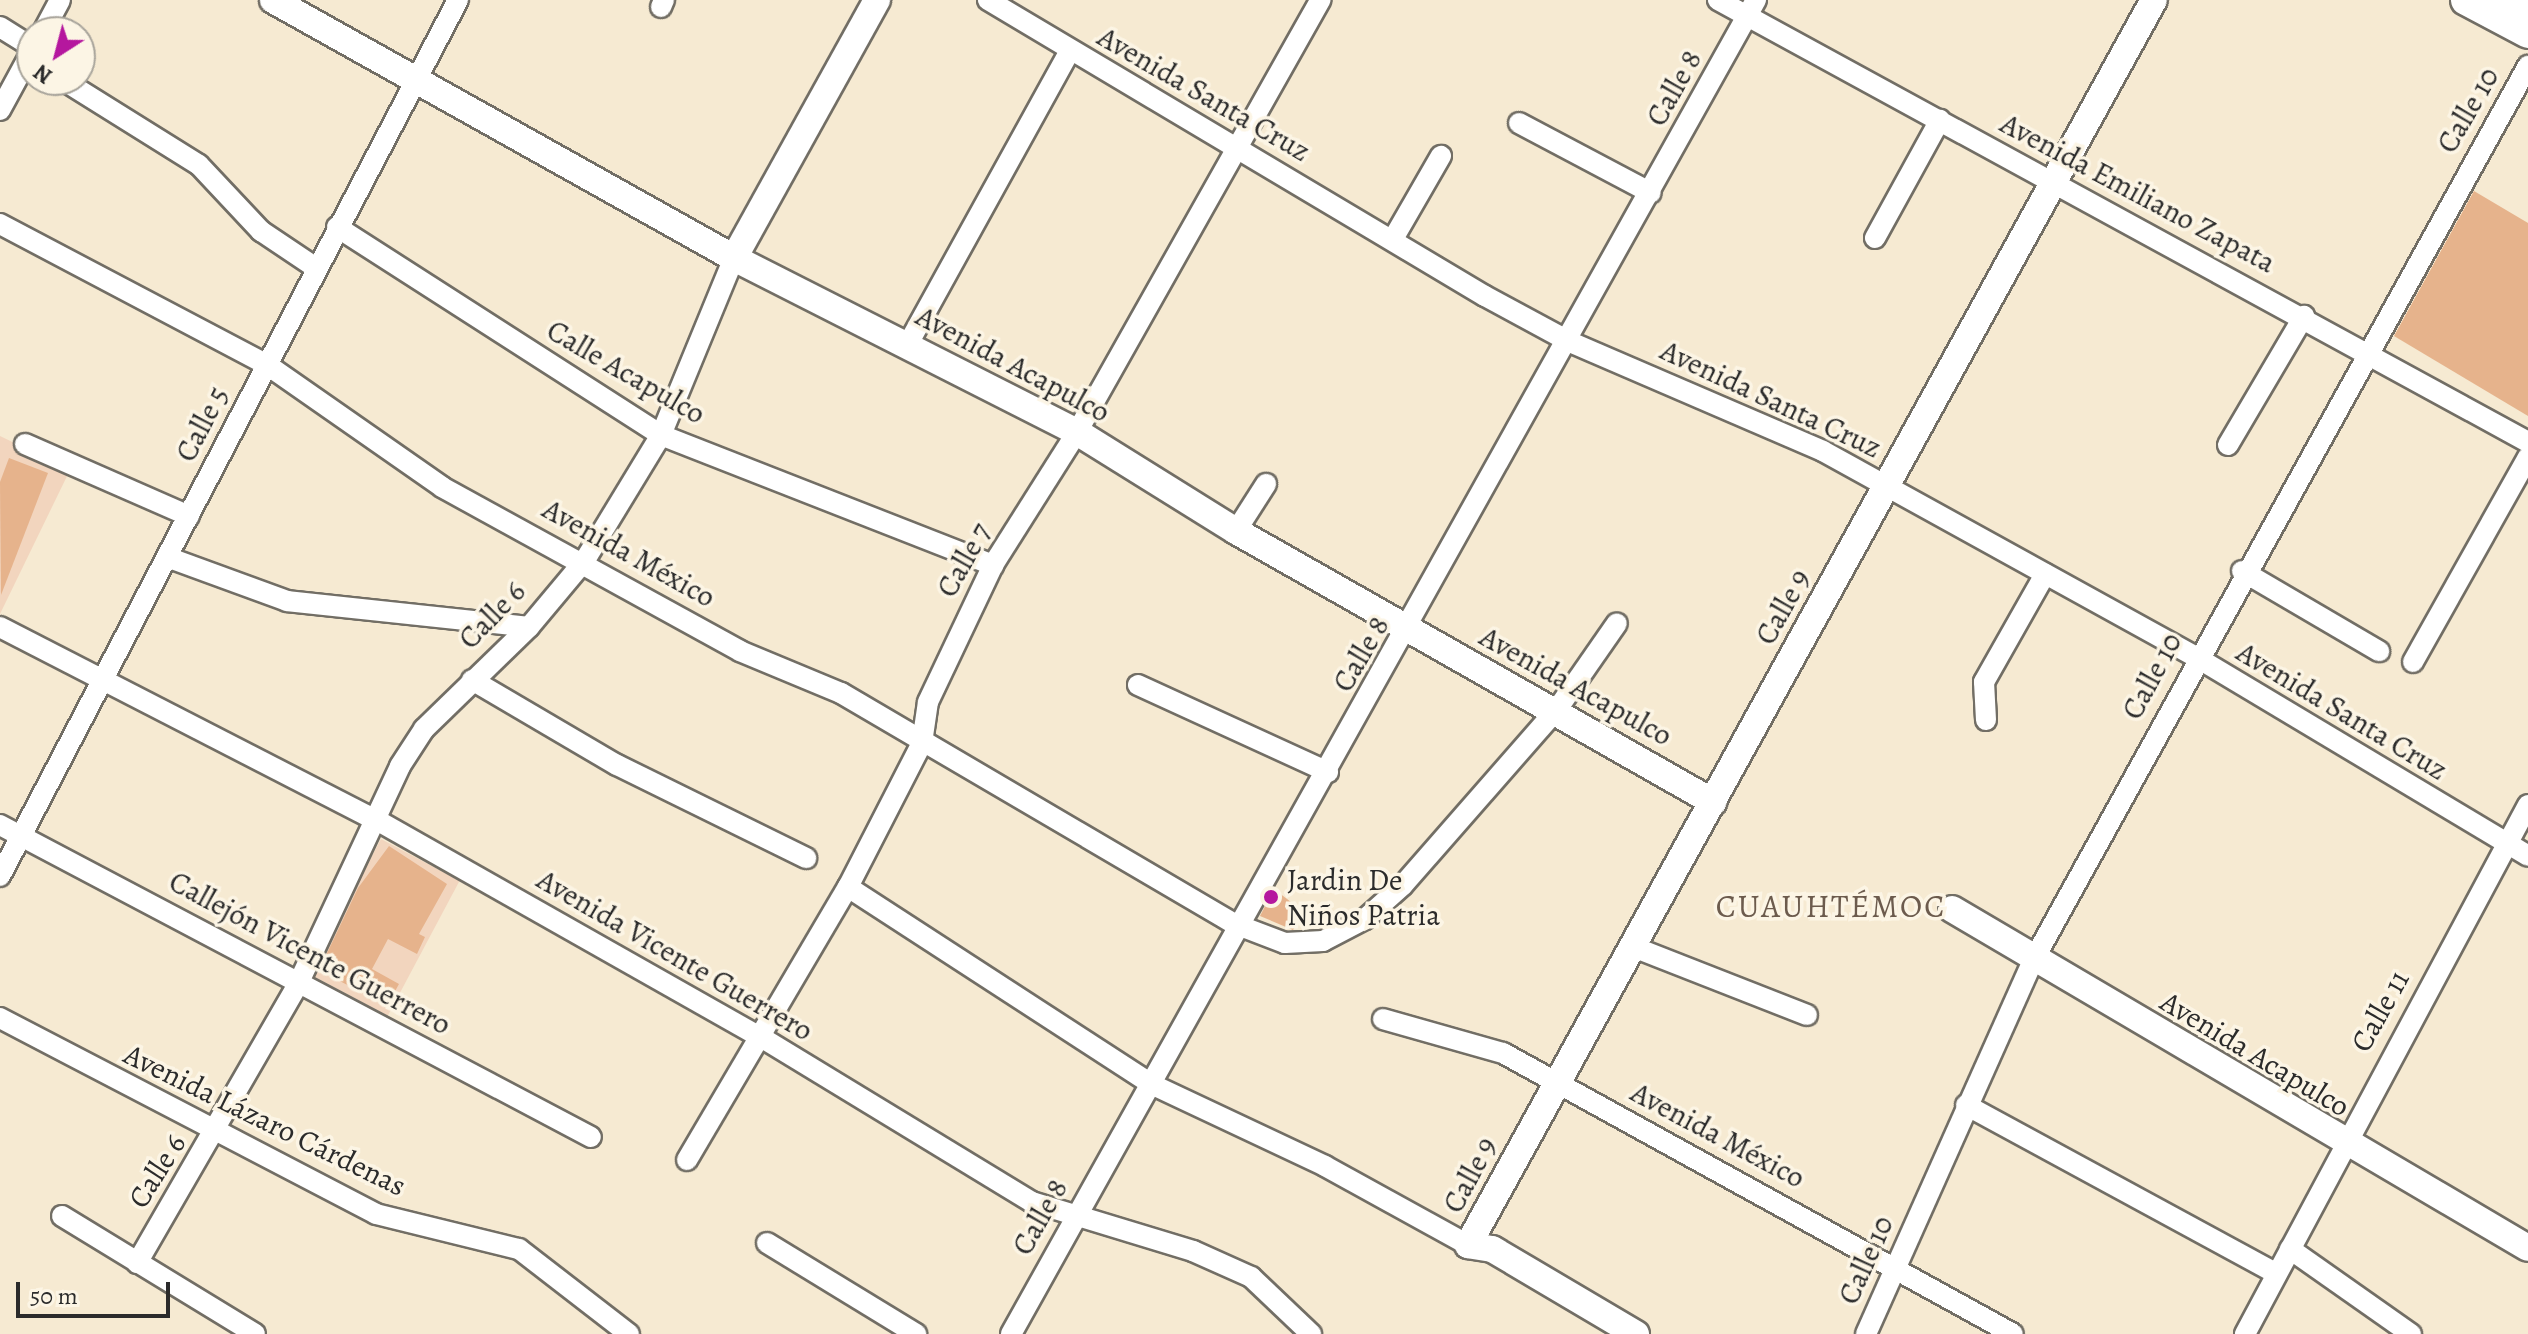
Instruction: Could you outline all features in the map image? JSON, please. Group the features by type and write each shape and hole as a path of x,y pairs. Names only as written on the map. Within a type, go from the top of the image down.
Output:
{"main road":[{"path":"2466,0 2528,33"},
{"path":"2512,0 2528,8"}],"street":[{"name":"Avenida Acapulco","path":"273,0 416,84 734,258 1077,432 1236,531 1409,631 1558,708 1713,802"},
{"name":"Calle 5","path":"0,876 458,0"},
{"name":"Calle 6","path":"137,1263 218,1134 299,982 424,729 529,627 585,560 661,435 734,258 877,0"},
{"name":"Avenida Santa Cruz","path":"988,0 1070,51 1570,342 1823,451 2196,657 2528,856"},
{"name":"Calle 7","path":"687,1160 848,887 922,743 928,702 993,565 1077,432 1320,0"},
{"name":"Avenida Emiliano Zapata","path":"1718,0 1752,8 2051,184 2366,348 2528,442"},
{"name":"Calle 9","path":"1468,1245 2154,0"},
{"name":"Calle 8","path":"1011,1334 1072,1220 1151,1084 1235,924 1409,631 1752,8"},
{"path":"908,344 1070,51"},
{"name":"Calle 10","path":"1866,1334 2034,959 2242,571 2528,66"},
{"path":"0,110 16,80"},
{"path":"89,96 199,165 261,231 316,268"},
{"path":"1875,238 1940,120"},
{"path":"1519,123 1651,193"},
{"path":"1393,239 1441,156"},
{"name":"Avenida México","path":"0,224 266,364 399,461 922,743 1235,924 1285,943 1323,941 1365,919 1558,708 1617,623"},
{"name":"Calle Acapulco","path":"337,227 661,435 993,565"},
{"path":"2228,445 2304,316"},
{"path":"25,444 189,516"},
{"path":"2413,662 2528,457"},
{"path":"1236,531 1266,484"},
{"path":"167,557 287,601 529,627"},
{"path":"2242,571 2379,651"},
{"path":"1986,720 1984,682 2045,574"},
{"name":"Avenida Vicente Guerrero","path":"0,627 380,822 759,1036 1072,1220 1193,1251 1251,1277 1311,1334"},
{"path":"472,680 617,765 806,858"},
{"path":"1138,685 1328,772"},
{"name":"Calle 11","path":"2245,1334 2341,1143 2528,805"},
{"name":"Callejón Vicente Guerrero","path":"0,825 591,1137"},
{"path":"848,887 1151,1084 1325,1166 1468,1245 1492,1249 1636,1334"},
{"name":"Avenida Acapulco","path":"1952,909 2341,1143 2528,1248"},
{"path":"1631,946 1807,1015"},
{"name":"Avenida Lázaro Cárdenas","path":"0,1018 376,1214 519,1249 629,1334"},
{"name":"Avenida México","path":"1383,1019 1461,1037 1557,1082 1896,1266 2013,1334"},
{"path":"1966,1105 2275,1273"},
{"path":"62,1216 255,1334"},
{"path":"767,1243 916,1334"},
{"path":"2290,1249 2411,1334"}],"shaded area":[{"path":"0,436 70,470 0,614"},
{"path":"381,839 460,881 388,1016 309,974"}],"building":[{"path":"2474,191 2528,223 2528,416 2394,336"},
{"path":"9,458 48,473 1,595 0,482"},
{"path":"389,846 447,884 419,934 425,937 417,954 388,939 372,969 399,984 387,1006 319,970 358,888"},
{"name":"Jardin De Niños Patria","path":"1274,889 1304,912 1293,930 1260,916"}],"place":[{"name":"Jardin De Niños Patria","path":"1271,897"}],"district":[{"name":"CUAUHTÉMOC","path":"1831,906"}]}
